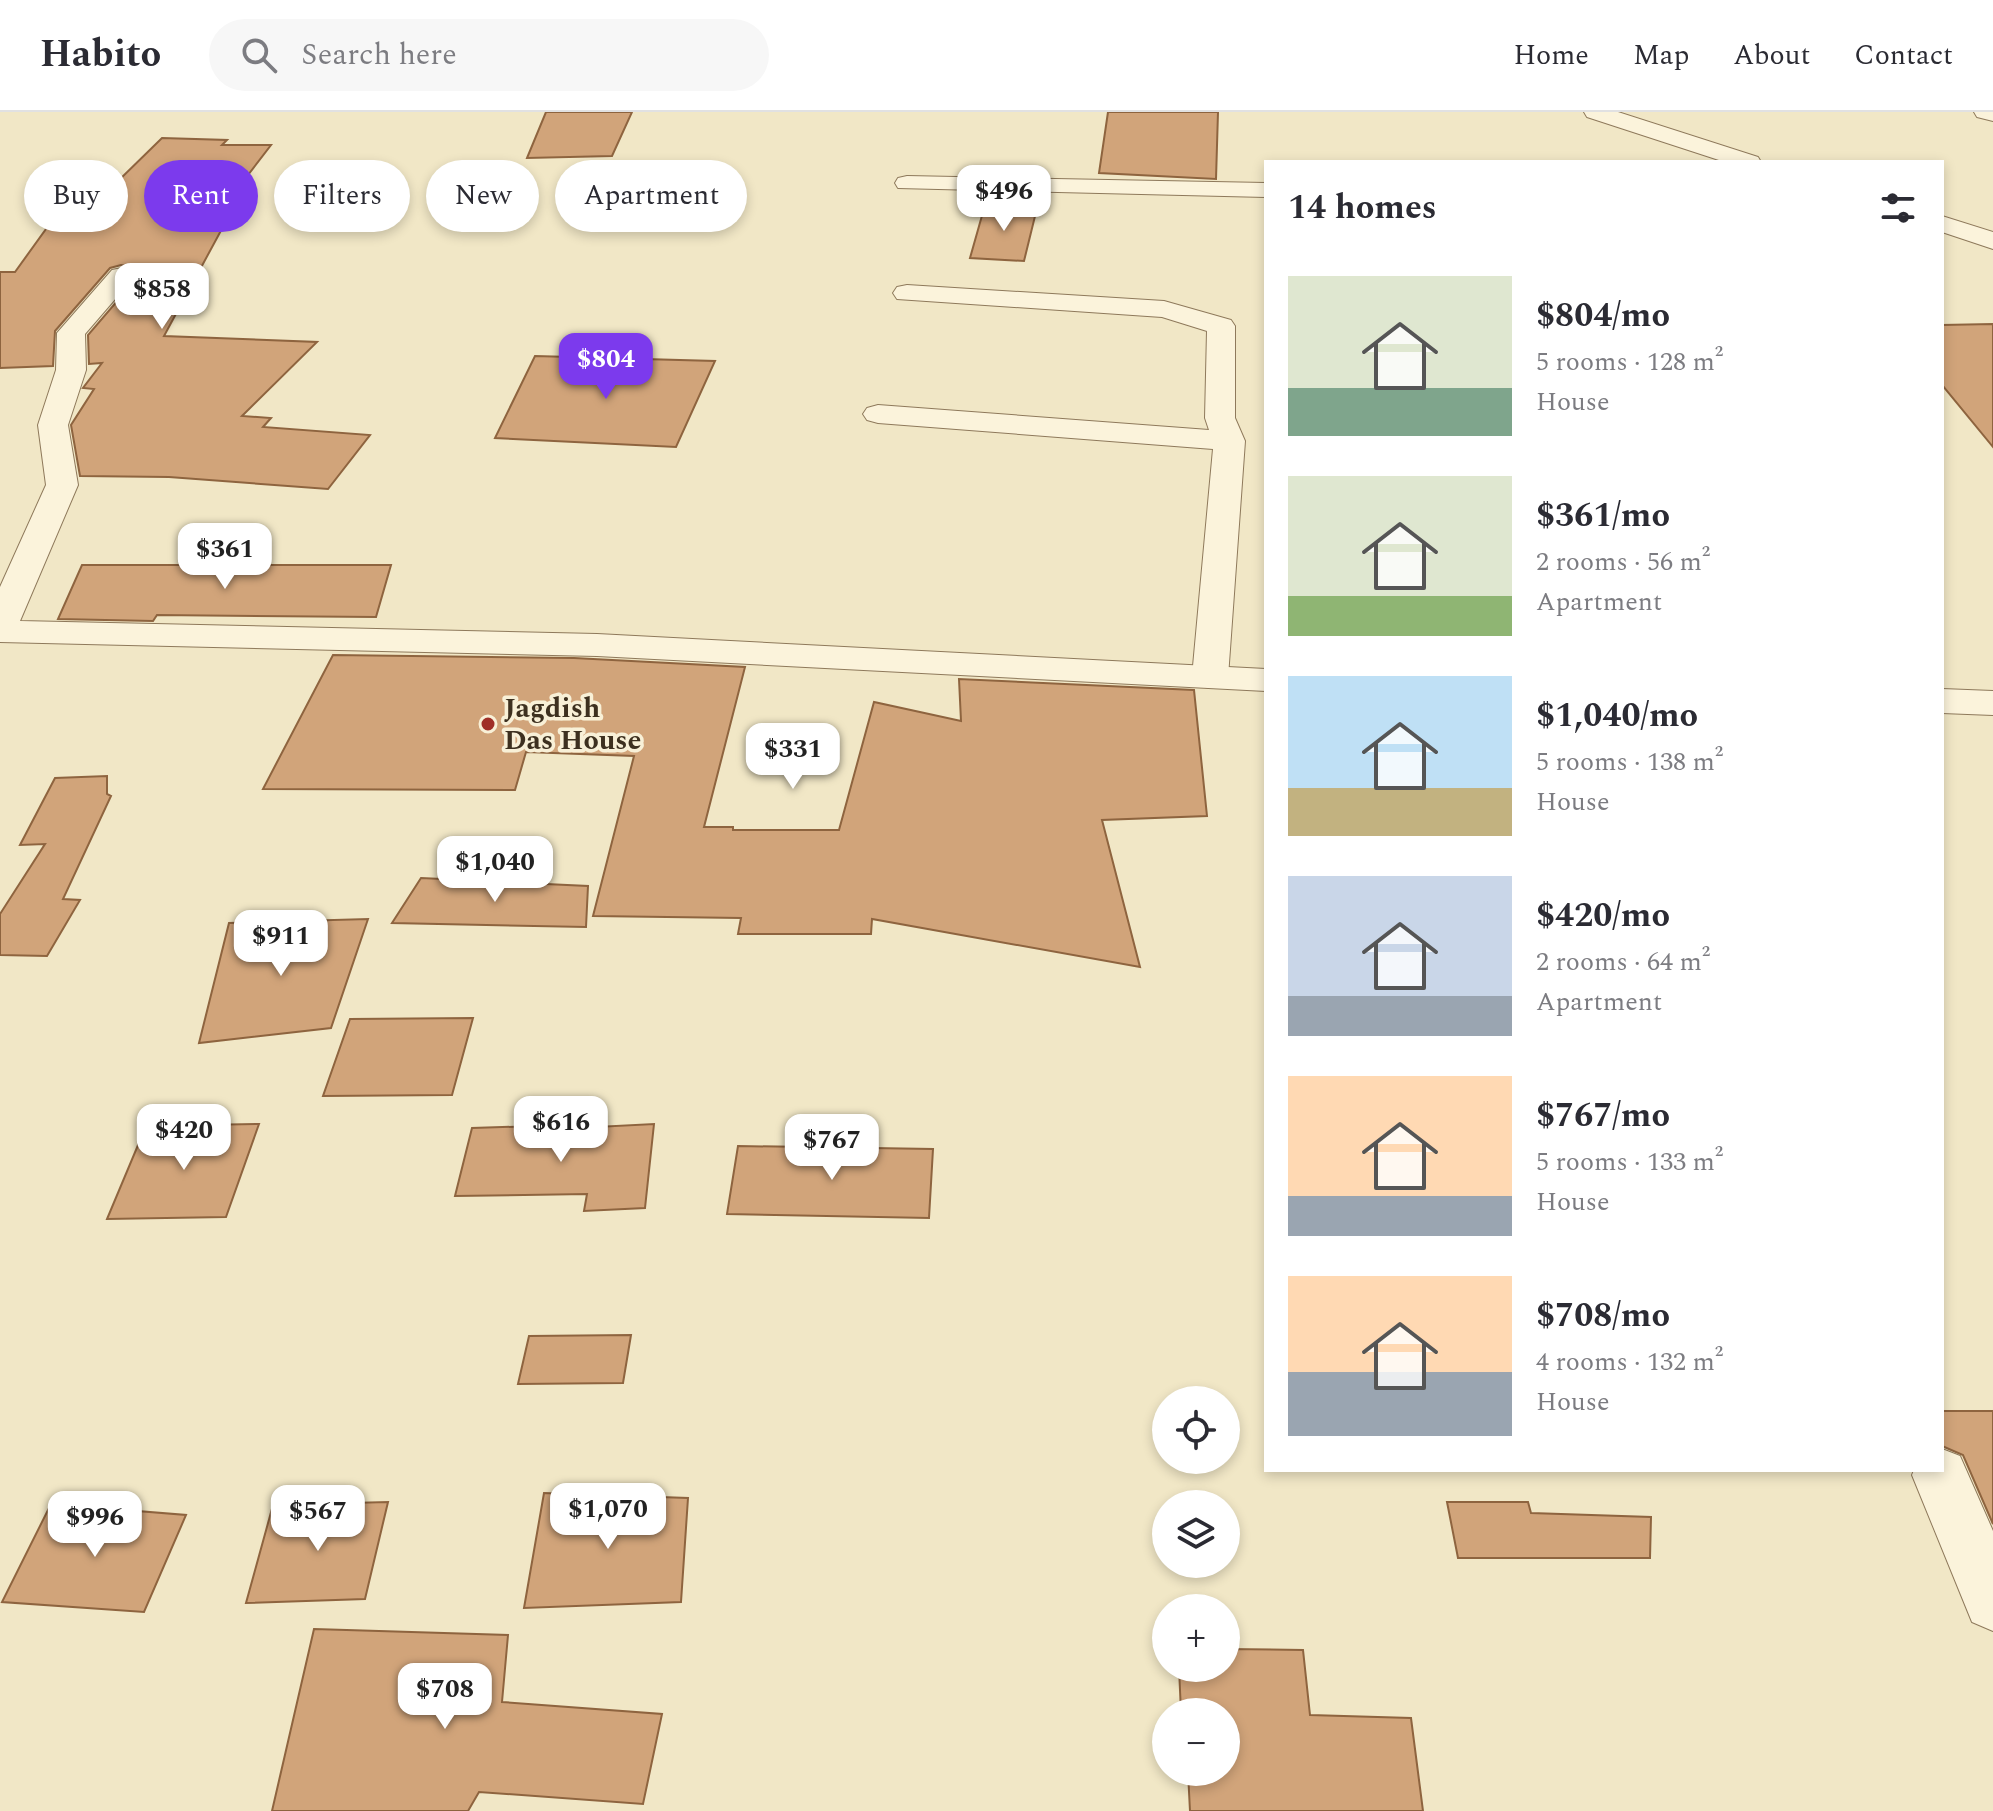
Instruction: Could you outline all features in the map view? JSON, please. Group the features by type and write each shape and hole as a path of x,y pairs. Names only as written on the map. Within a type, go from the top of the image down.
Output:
{"street":[{"path":"1595,112 1743,160"},
{"path":"1985,112 1993,114"},
{"path":"907,183 1264,190"},
{"path":"1944,225 1993,241"},
{"path":"122,276 71,333 71,370 53,425 62,485 0,629 597,645 1264,680"},
{"path":"907,293 1164,309 1221,326 1220,418 1229,441 1210,677"},
{"path":"878,414 1229,441"},
{"path":"1944,701 1993,703"},
{"path":"1940,1475 1993,1601"}],"building":[{"path":"546,112 632,112 612,156 527,158"},
{"path":"1108,112 1218,112 1216,179 1099,173"},
{"path":"162,138 227,140 222,145 271,145 258,162 144,160 144,232 220,232 164,336 317,342 242,416 271,418 263,427 370,435 328,489 169,477 80,476 71,425 94,389 83,388 102,363 89,364 88,335 137,278 133,267 121,265 110,268 55,331 53,366 0,368 0,272 15,272 44,232 128,232 128,171"},
{"path":"985,205 1037,208 1024,261 970,258"},
{"path":"1993,324 1993,447 1944,387 1944,325"},
{"path":"535,356 715,361 676,447 495,438"},
{"path":"82,565 391,565 376,617 157,615 153,621 58,619"},
{"path":"333,655 574,658 745,667 704,827 733,827 733,830 839,830 874,702 961,721 959,679 1194,690 1207,816 1102,820 1140,967 872,919 871,934 738,934 741,918 593,916 634,756 526,752 515,790 263,789"},
{"path":"107,776 107,794 111,796 63,899 80,900 47,956 0,955 0,914 45,844 20,845 55,778"},
{"path":"421,878 588,886 586,927 392,923"},
{"path":"368,919 331,1028 199,1043 229,923"},
{"path":"473,1018 452,1095 323,1096 350,1019"},
{"path":"259,1124 226,1217 107,1219 146,1126"},
{"path":"654,1124 645,1208 584,1211 587,1194 455,1196 472,1128 538,1126 538,1130"},
{"path":"738,1146 933,1149 929,1218 727,1214"},
{"path":"631,1335 623,1383 518,1384 529,1336"},
{"path":"1944,1411 1993,1411 1993,1524 1963,1455 1944,1447"},
{"path":"544,1493 688,1498 681,1602 524,1608"},
{"path":"388,1502 365,1599 246,1603 273,1505"},
{"path":"1447,1502 1528,1502 1531,1513 1651,1517 1650,1558 1458,1558"},
{"path":"51,1504 186,1515 144,1612 2,1602"},
{"path":"314,1629 508,1635 502,1702 662,1714 643,1804 479,1792 468,1811 272,1811"},
{"path":"1240,1649 1303,1650 1310,1715 1411,1718 1423,1811 1190,1811 1189,1786 1240,1786 1240,1698 1180,1698 1180,1682 1240,1682"}],"place":[{"name":"Jagdish Das House","path":"488,724"}]}
